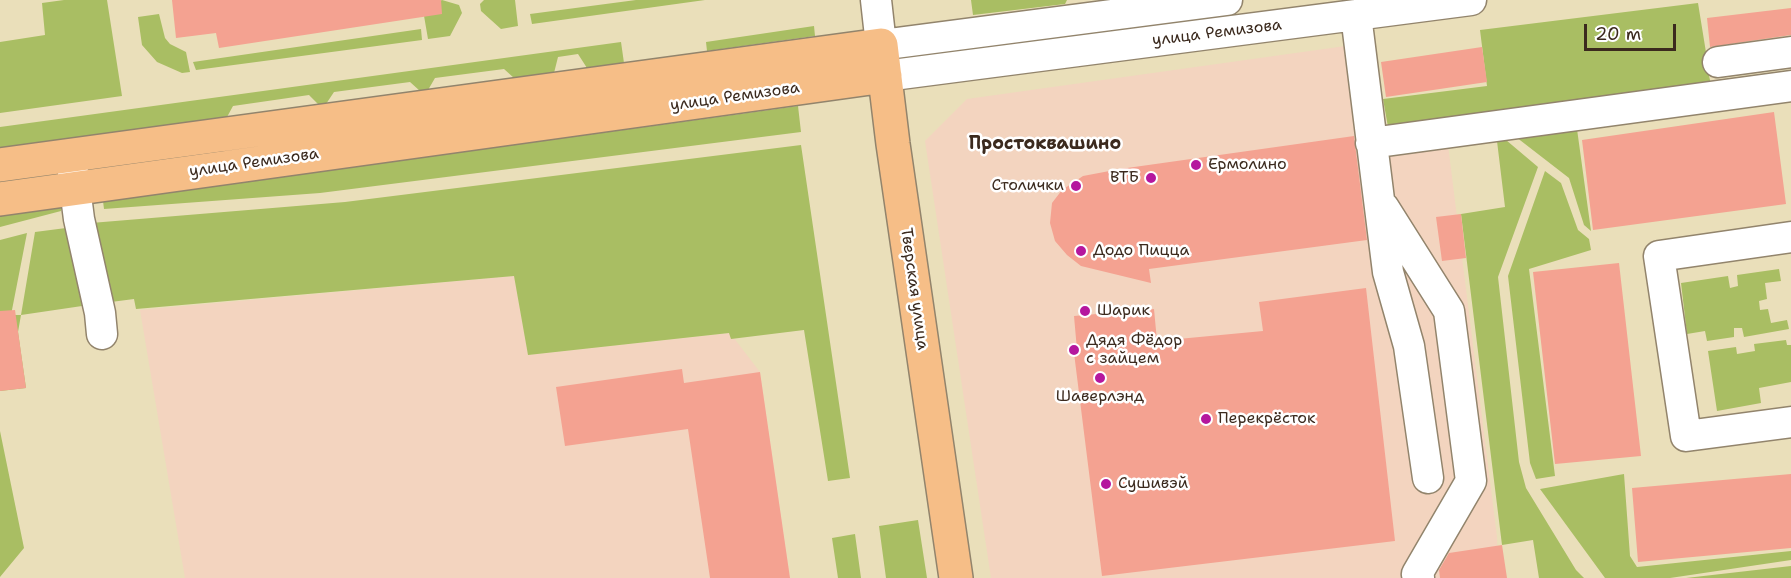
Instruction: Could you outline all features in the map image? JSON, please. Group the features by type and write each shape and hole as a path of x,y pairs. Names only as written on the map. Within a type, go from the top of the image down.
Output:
{"main road":[{"name":"Тверская улица","path":"881,45 893,144 956,578"},
{"name":"улица Ремизова","path":"0,165 881,45"},
{"name":"улица Ремизова","path":"0,198 885,76"}],"street":[{"name":"Тверская улица","path":"876,0 881,45"},
{"name":"улица Ремизова","path":"881,45 1227,0"},
{"name":"улица Ремизова","path":"885,76 1471,0"},
{"path":"1356,15 1388,272 1409,346 1428,478"},
{"path":"1718,62 1791,52"},
{"path":"1371,143 1791,86"},
{"path":"71,155 79,219 100,313 102,334"},
{"path":"1379,200 1449,311 1471,481 1411,577"},
{"path":"1791,237 1659,256 1686,436 1791,422"}],"shaded area":[{"path":"1367,43 1385,135 1446,129 1497,537 1498,578 991,578 925,141 967,99"},
{"path":"514,276 528,355 730,333 760,372 790,578 185,578 140,310"}],"green space":[{"path":"64,0 107,0 122,96 0,113 0,42 45,35 42,3"},
{"path":"442,0 459,5 462,13 450,36 428,39 423,10"},
{"path":"484,0 515,0 518,26 501,29 481,11 480,4"},
{"path":"636,0 705,0 532,24 530,14"},
{"path":"971,0 1067,0 1065,4 973,15"},
{"path":"1698,3 1709,71 1791,66 1709,76 1712,88 1388,127 1383,99 1487,86 1480,30"},
{"path":"159,14 165,38 170,44 186,52 190,72 182,73 157,62 142,45 138,17"},
{"path":"814,26 815,36 707,51 706,42"},
{"path":"421,29 422,40 196,70 193,62"},
{"path":"621,42 624,63 587,68 578,54 558,57 554,73 514,78 504,69 435,78 428,90 420,91 410,82 334,92 326,104 319,105 309,95 233,106 227,117 0,149 0,127"},
{"path":"798,106 801,132 320,193 104,209 103,201"},
{"path":"1577,129 1591,231 1584,225 1569,178 1516,137"},
{"path":"1506,140 1538,167 1498,277 1519,462 1526,488 1576,570 1584,578 1539,578 1533,540 1502,545 1461,214 1505,207 1497,141"},
{"path":"801,145 850,478 828,481 804,330 731,339 729,333 528,355 514,276 136,309 134,299 111,302 91,223 345,202"},
{"path":"1545,171 1561,183 1578,230 1589,239 1591,250 1529,269 1555,476 1536,479 1530,463 1508,276"},
{"path":"61,207 61,211 0,227 0,215"},
{"path":"66,228 82,306 21,315 35,232"},
{"path":"27,233 11,315 21,315 18,332 26,388 0,391 0,240"},
{"path":"1779,269 1781,281 1765,283 1767,299 1759,301 1760,310 1768,309 1771,323 1787,320 1789,329 1744,337 1742,328 1734,328 1734,337 1707,341 1705,331 1687,334 1681,283 1728,276 1730,288 1738,286 1737,275"},
{"path":"1786,340 1787,345 1791,345 1791,382 1759,388 1761,403 1717,411 1708,351 1736,347 1737,354 1755,351 1754,344"},
{"path":"0,431 24,548 0,577"},
{"path":"1624,474 1630,556 1637,567 1791,551 1791,560 1670,578 1605,578 1540,489"},
{"path":"918,520 927,578 886,578 879,526"},
{"path":"855,534 861,578 838,578 832,538"},
{"path":"1791,566 1791,578 1686,578"}],"building":[{"path":"172,0 441,0 442,14 219,48 216,33 176,38"},
{"path":"1791,8 1791,35 1710,47 1707,18"},
{"path":"1482,47 1487,82 1386,97 1381,62"},
{"path":"1774,112 1786,204 1593,230 1582,140"},
{"path":"1354,136 1367,240 1149,269 1151,283 1081,266 1055,241 1050,223 1052,203 1062,190 1083,176"},
{"path":"1461,214 1466,258 1442,261 1436,217"},
{"path":"1619,263 1641,456 1555,464 1533,272"},
{"path":"1366,288 1395,541 1102,576 1074,353 1077,350 1074,316 1154,309 1157,341 1263,331 1259,302"},
{"path":"15,310 26,388 0,391 0,311"},
{"path":"682,369 684,383 760,372 790,578 710,578 688,429 565,446 556,387"},
{"path":"1791,474 1791,548 1638,562 1632,488"},
{"path":"1502,545 1507,578 1440,578 1439,570 1449,553"}],"place":[{"name":"Ермолино","path":"1196,165"},
{"name":"ВТБ","path":"1151,178"},
{"name":"Столички","path":"1076,186"},
{"name":"Додо Пицца","path":"1081,251"},
{"name":"Шарик","path":"1085,311"},
{"name":"Дядя Фёдор с зайцем","path":"1074,350"},
{"name":"Шаверлэнд","path":"1100,378"},
{"name":"Перекрёсток","path":"1206,419"},
{"name":"Сушивэй","path":"1106,484"}],"district":[{"name":"Простоквашино","path":"1045,144"}]}
